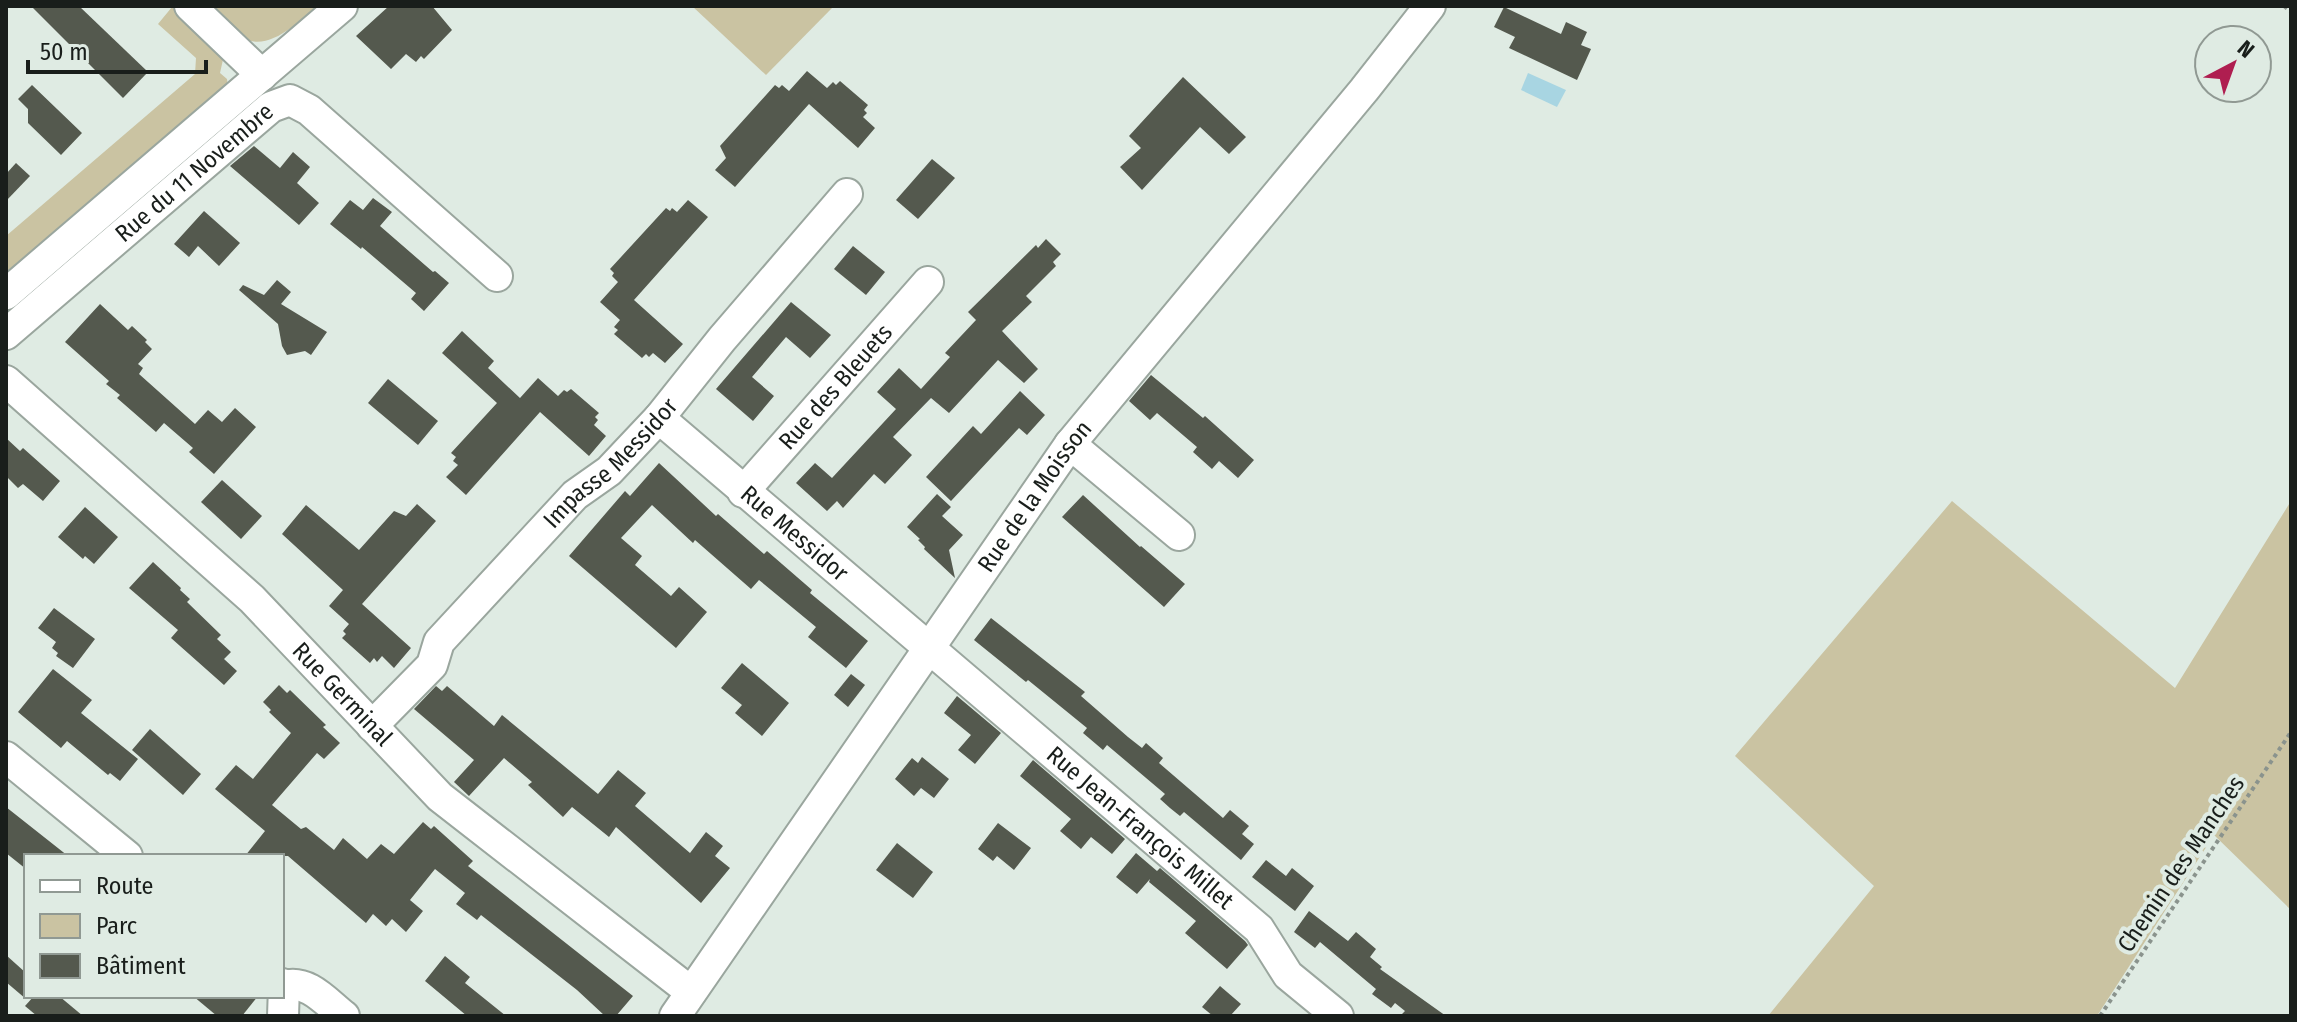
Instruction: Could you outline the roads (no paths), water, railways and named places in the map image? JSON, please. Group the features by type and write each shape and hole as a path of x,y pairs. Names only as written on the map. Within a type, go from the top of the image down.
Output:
{"street":[{"path":"190,6 262,75"},
{"name":"Rue du 11 Novembre","path":"6,294 342,6"},
{"name":"Rue de la Moisson","path":"683,1004 1070,444 1430,6"},
{"name":"Rue du 11 Novembre","path":"6,334 271,107 290,100 309,110 497,276"},
{"name":"Impasse Messidor","path":"372,726 432,665 439,642 575,495 609,471 659,418 722,339 847,194"},
{"name":"Rue des Bleuets","path":"743,492 928,282"},
{"name":"Rue Germinal","path":"6,381 252,599 440,797 683,1004"},
{"name":"Rue Messidor","path":"659,418 929,648"},
{"path":"1070,444 1179,535"},
{"name":"Rue Jean-François Millet","path":"929,648 1259,929 1288,975 1338,1016"},
{"path":"6,757 125,854"},
{"path":"284,985 296,983 308,987 344,1016"}],"water":[{"path":"1528,73 1566,90 1557,107 1521,90"}]}
